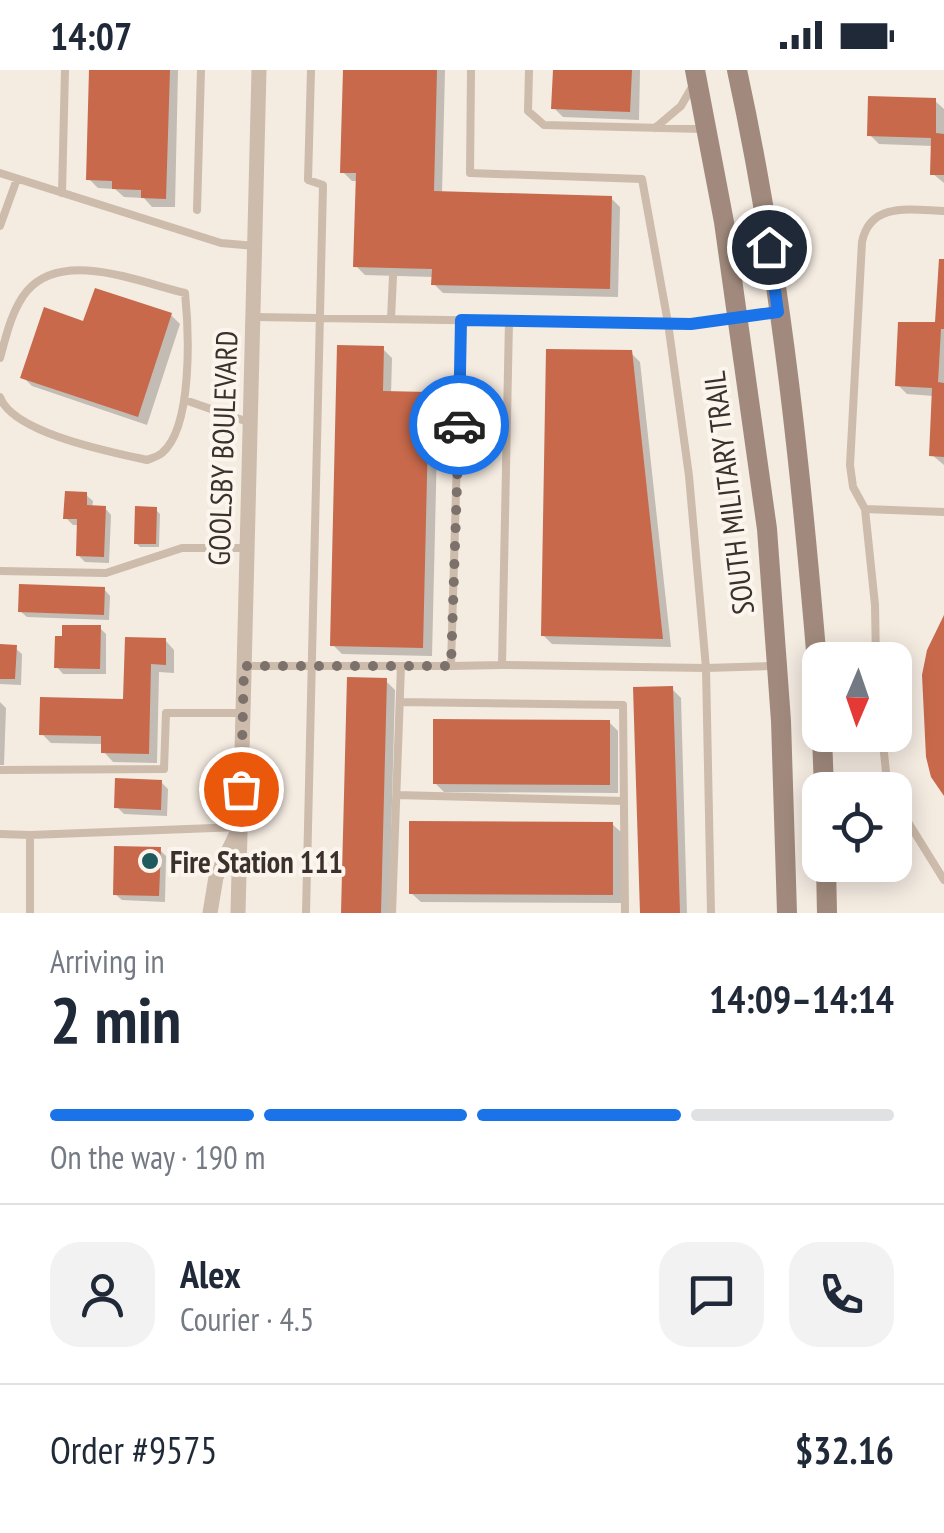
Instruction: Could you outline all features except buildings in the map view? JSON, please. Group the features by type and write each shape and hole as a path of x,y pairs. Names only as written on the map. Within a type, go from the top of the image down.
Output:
{"street":[{"name":"GOOLSBY BOULEVARD","path":"238,913 259,70"},
{"path":"737,70 778,312 806,526 815,642"},
{"name":"SOUTH MILITARY TRAIL","path":"696,75 738,318 767,530 787,913"},
{"name":"GOOLSBY BOULEVARD","path":"210,913 216,878 240,827"},
{"path":"827,882 828,913"}],"lane":[{"path":"62,193 65,70"},
{"path":"197,210 201,70"},
{"path":"306,913 324,185 308,180 312,70"},
{"path":"471,70 470,173 642,179 690,476 706,668 711,913"},
{"path":"530,70 528,111 544,125 707,129"},
{"path":"655,128 681,106 696,75"},
{"path":"0,174 221,243 255,246"},
{"path":"0,226 16,178"},
{"path":"875,642 865,509 852,488 850,466 862,242 865,228 888,211 944,212"},
{"path":"0,358 9,326 27,292 50,273 73,268 185,293 185,400 180,421 164,452 148,460 30,427 4,409 0,397"},
{"path":"391,320 394,276"},
{"path":"253,317 711,323 778,312"},
{"path":"451,666 461,320"},
{"path":"502,666 509,321"},
{"path":"185,400 251,423"},
{"path":"865,509 944,512"},
{"path":"0,572 106,573 182,548 247,548"},
{"path":"244,666 777,666"},
{"path":"392,913 401,666"},
{"path":"400,702 623,705 625,913"},
{"path":"0,770 164,768 166,714 242,713"},
{"path":"396,795 624,801"},
{"path":"0,834 240,827"},
{"path":"912,828 944,880"},
{"path":"30,835 30,913"}],"way so far":[{"path":"241,789 244,666 451,666 459,425"}],"place":[{"name":"Fire Station 111","path":"150,861"}],"route":[{"path":"459,425 461,320 691,324 778,312 769,247"}]}
